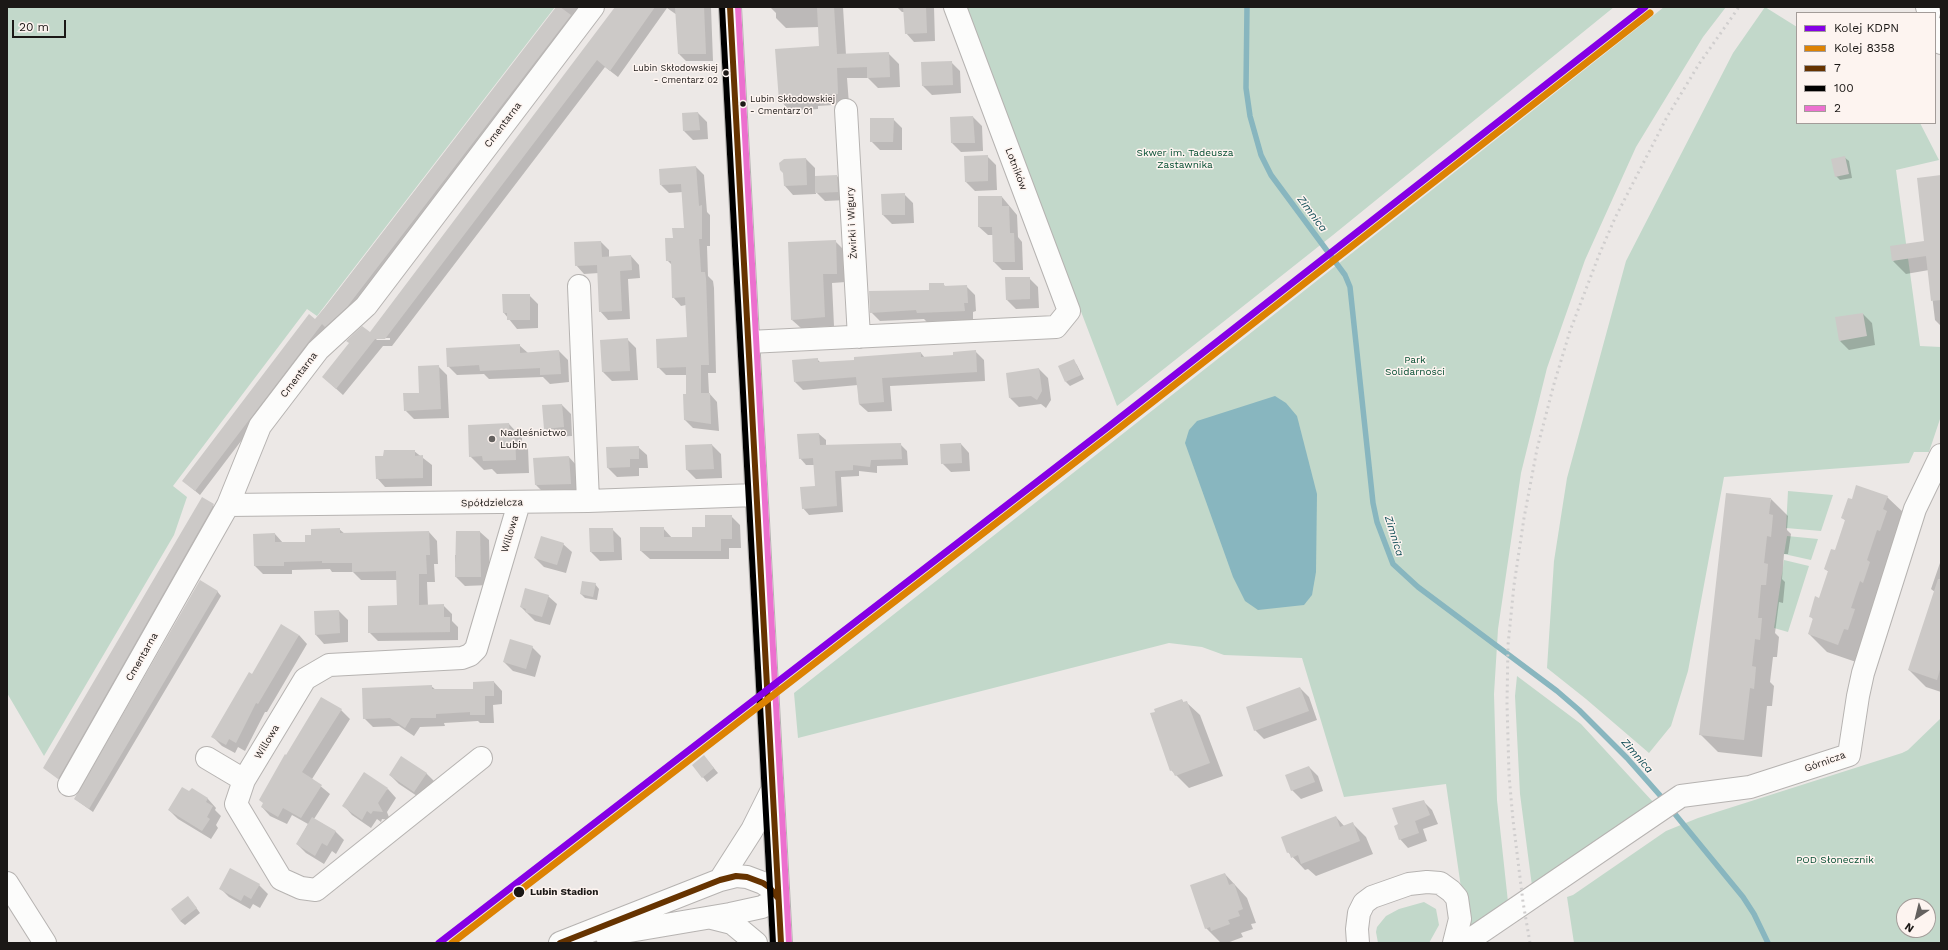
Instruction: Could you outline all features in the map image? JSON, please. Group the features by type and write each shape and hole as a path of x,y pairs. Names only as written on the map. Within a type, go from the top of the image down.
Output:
{"street":[{"name":"Cmentarna","path":"69,785 228,505 260,426 318,350 366,306 592,7"},
{"path":"730,7 781,943"},
{"name":"Lotników","path":"858,337 1056,327 1069,311 955,7"},
{"path":"1936,30 1941,43"},
{"name":"Żwirki i Wigury","path":"846,110 858,337"},
{"path":"579,286 588,501"},
{"path":"749,342 858,337"},
{"name":"Górnicza","path":"1464,943 1564,877 1681,796 1691,794 1710,794 1750,787 1849,756 1863,672 1915,509 1941,455"},
{"name":"Spółdzielcza","path":"228,505 519,503 756,495"},
{"name":"Willowa","path":"481,758 316,890 301,888 281,879 236,804 244,780 305,679 329,665 462,658 470,655 476,649 519,503"},
{"path":"207,758 244,780"},
{"path":"720,880 752,830 773,786"},
{"path":"566,941 720,880 736,876 755,879 769,887 778,898"},
{"path":"1358,943 1357,929 1359,912 1364,903 1372,897 1409,884 1427,882 1440,883 1451,891 1457,898 1460,919 1454,943"},
{"path":"7,883 44,943"},
{"path":"566,941 710,918 762,907 778,898"},
{"path":"710,918 732,923 756,943"}],"green space":[{"path":"7,7 555,7 317,316 307,309 173,486 187,497 174,535 44,756 7,693"},
{"name":"Skwer im. Tadeusza Zastawnika","path":"965,7 1614,7 1333,235 1117,406"},
{"name":"Park Solidarności","path":"1664,7 1726,7 1703,37 1636,147 1585,260 1547,368 1521,473 1498,629 1494,694 1497,800 1508,902 1468,936 1446,784 1344,797 1302,658 1224,655 1202,647 1169,643 798,738 794,693"},
{"path":"1765,7 1796,26 1796,124 1921,124 1939,160 1896,170 1920,346 1941,347 1941,416 1929,452 1914,452 1909,463 1724,477 1688,671 1671,726 1649,753 1547,668 1554,561 1567,478 1626,261 1733,53"},
{"path":"1788,491 1833,495 1821,531 1786,528"},
{"path":"1787,536 1818,539 1811,560 1784,554"},
{"path":"1784,560 1809,566 1788,632 1774,628"},
{"path":"1517,676 1581,724 1654,803 1532,886 1520,794 1515,696"},
{"name":"POD Słonecznik","path":"1941,718 1941,943 1574,943 1567,897 1573,895 1666,831 1698,818 1908,750"},
{"path":"1424,902 1436,909 1439,925 1429,943 1378,943 1376,932 1377,927 1386,916 1399,909"}],"water":[{"path":"1275,396 1286,403 1297,416 1317,494 1316,572 1312,595 1304,605 1258,610 1245,601 1233,577 1185,443 1189,430 1197,421"}],"building":[{"path":"556,7 560,7 571,15 347,307 325,327 322,324 195,491 182,481 309,314 315,319 326,306"},
{"path":"615,7 655,7 610,71 597,60 385,339 375,339 336,389 322,377 349,343 346,341 362,326 370,332"},
{"path":"675,7 704,7 706,54 678,54"},
{"path":"817,7 834,7 837,54 889,52 890,77 867,78 867,67 837,68 838,94 807,96 808,99 779,101 775,49 819,46"},
{"path":"903,7 926,7 927,33 905,34"},
{"path":"952,61 953,85 922,86 921,62"},
{"path":"698,112 700,130 683,131 682,113"},
{"path":"973,116 975,143 951,143 950,117"},
{"path":"870,118 894,118 893,142 870,142"},
{"path":"988,155 988,181 965,182 964,156"},
{"path":"1845,156 1849,174 1835,177 1831,159"},
{"path":"806,158 807,185 784,186 783,173 780,170 779,163 784,159"},
{"path":"696,166 699,206 702,205 702,239 699,239 701,272 705,272 706,279 709,365 701,365 701,393 710,393 711,424 684,420 683,394 686,394 686,367 657,368 656,339 687,337 685,297 672,298 671,261 666,261 665,238 673,238 672,228 684,228 681,184 660,185 659,169"},
{"path":"837,175 838,192 815,193 815,176"},
{"path":"1941,175 1941,300 1931,301 1926,256 1892,261 1890,246 1924,241 1917,178"},
{"path":"905,193 905,215 882,215 881,194"},
{"path":"978,196 1002,196 1002,206 1009,206 1010,233 1014,233 1015,262 993,262 992,227 978,227"},
{"path":"836,240 837,274 823,274 825,317 791,320 788,242"},
{"path":"601,241 602,257 631,255 632,270 620,271 622,311 599,312 597,265 575,266 574,242"},
{"path":"1005,277 1030,277 1030,299 1006,300"},
{"path":"929,283 944,283 944,286 967,285 968,303 964,303 965,311 917,313 916,310 870,313 869,291 929,290"},
{"path":"502,294 530,294 530,320 507,320 507,313 503,313"},
{"path":"1863,313 1867,336 1839,341 1835,317"},
{"path":"628,338 630,371 602,372 600,340"},
{"path":"520,344 520,353 559,350 561,374 540,375 540,368 480,371 479,365 447,367 446,348"},
{"path":"976,350 977,372 882,378 884,402 859,404 856,377 794,382 792,360 818,358 818,362 854,360 854,357 921,352 921,357 953,355 953,352"},
{"path":"1074,359 1081,375 1065,382 1058,366"},
{"path":"439,365 441,409 404,411 403,393 419,393 418,366"},
{"path":"1039,368 1042,391 1037,400 1031,396 1009,398 1006,373"},
{"path":"562,404 564,427 544,429 542,405"},
{"name":"Nadleśnictwo Lubin","path":"509,423 510,434 515,433 516,460 483,461 482,456 469,457 468,425"},
{"path":"819,433 820,445 901,443 902,459 871,460 870,467 853,465 853,470 835,471 837,506 802,509 800,487 815,486 813,458 799,459 797,434"},
{"path":"961,443 962,463 941,464 940,444"},
{"path":"712,444 714,469 686,470 685,445"},
{"path":"639,446 639,459 630,459 630,467 607,468 606,447"},
{"path":"384,450 415,450 415,456 423,455 423,478 376,479 375,456 383,456"},
{"path":"569,456 571,484 535,485 533,458"},
{"path":"1856,485 1888,496 1883,509 1887,511 1880,531 1877,530 1867,560 1870,562 1863,583 1860,581 1851,608 1855,609 1848,630 1844,629 1838,645 1808,634 1813,618 1809,617 1815,596 1819,598 1828,571 1824,569 1831,549 1835,550 1845,520 1841,518 1848,498 1852,499"},
{"path":"1726,493 1771,498 1769,514 1773,515 1771,537 1767,536 1764,563 1768,564 1766,585 1761,585 1758,618 1762,618 1760,640 1755,639 1752,666 1756,667 1754,689 1750,688 1744,740 1699,735"},
{"path":"202,497 214,504 58,779 43,768"},
{"path":"705,515 732,515 732,539 721,539 721,551 640,551 640,527 664,527 664,537 692,537 692,527 705,527"},
{"path":"340,528 340,533 429,531 430,555 426,555 427,574 419,574 419,605 444,604 444,617 450,617 450,632 368,633 368,606 397,605 396,571 352,572 352,563 322,563 322,561 284,562 284,566 254,566 253,534 275,533 275,542 305,542 305,535 311,535 311,529"},
{"path":"589,528 613,528 614,552 590,552"},
{"path":"456,531 480,531 481,577 455,577"},
{"path":"541,536 564,543 557,565 534,558"},
{"path":"1938,579 1941,579 1941,666 1937,680 1908,670"},
{"path":"200,580 218,591 89,809 74,799"},
{"path":"582,581 596,583 593,597 580,594"},
{"path":"525,588 549,595 542,617 525,612 526,609 520,607"},
{"path":"339,610 340,633 315,635 314,611"},
{"path":"281,624 299,635 258,704 256,703 236,743 229,739 226,745 211,737 249,672 252,674"},
{"path":"510,639 533,646 526,669 503,662"},
{"path":"494,681 494,696 485,696 485,715 470,715 470,712 436,714 436,718 411,718 405,728 390,718 363,719 362,688 432,685 432,689 473,689 473,682"},
{"path":"1300,687 1309,711 1254,731 1246,707"},
{"path":"321,697 342,709 302,772 322,785 301,818 283,808 278,817 261,807 263,803 259,800 285,754 286,755"},
{"path":"1182,699 1183,702 1187,701 1210,763 1175,776 1172,770 1170,771 1150,713 1155,712 1154,709"},
{"path":"704,755 714,768 702,778 692,765"},
{"path":"401,756 427,773 414,792 389,775"},
{"path":"1309,766 1315,782 1291,791 1285,775"},
{"path":"364,772 388,788 378,803 383,812 373,811 371,814 367,811 362,820 342,806"},
{"path":"182,787 189,791 192,788 208,798 206,802 213,806 207,817 210,819 202,831 168,810"},
{"path":"1424,800 1430,815 1415,821 1419,833 1399,840 1394,826 1398,824 1392,808"},
{"path":"1336,816 1340,827 1353,822 1360,841 1301,864 1298,855 1291,858 1289,852 1287,853 1281,837"},
{"path":"312,817 336,831 327,846 322,843 315,856 296,844"},
{"path":"230,868 260,884 251,899 244,895 241,901 219,889"},
{"path":"1225,873 1229,885 1234,883 1243,909 1238,911 1240,916 1228,920 1230,924 1211,931 1210,927 1205,929 1190,885"},
{"path":"188,896 197,908 180,921 171,909"}],"waterway":[{"name":"Zimnica","path":"1247,7 1246,88 1250,116 1261,155 1271,175 1345,275 1350,287 1373,503 1377,522 1393,564 1418,587 1557,691 1579,710 1627,758 1665,801"},
{"name":"Zimnica","path":"1670,808 1743,897 1754,914 1768,943"}],"railway":[{"path":"1530,943 1523,902 1513,820 1509,775 1507,703 1508,645 1514,585 1524,518 1537,449 1570,331 1615,218 1667,117 1699,64 1739,7"}],"rail line":[{"name":"KDPN","path":"439,943 1108,427 1645,7"},
{"name":"8358","path":"452,943 1113,433 1650,13"}],"transit line":[{"name":"100","path":"722,7 773,943"},
{"name":"7","path":"730,7 781,943"},
{"name":"2","path":"738,7 789,943"},
{"name":"7","path":"560,943 720,880 736,876 747,877 763,883 769,887 778,898"}],"place":[{"name":"Lubin Skłodowskiej - Cmentarz 02","path":"726,73"},
{"name":"Lubin Skłodowskiej - Cmentarz 01","path":"743,104"},
{"name":"Nadleśnictwo Lubin","path":"492,439"},
{"name":"Lubin Stadion","path":"519,892"}]}
